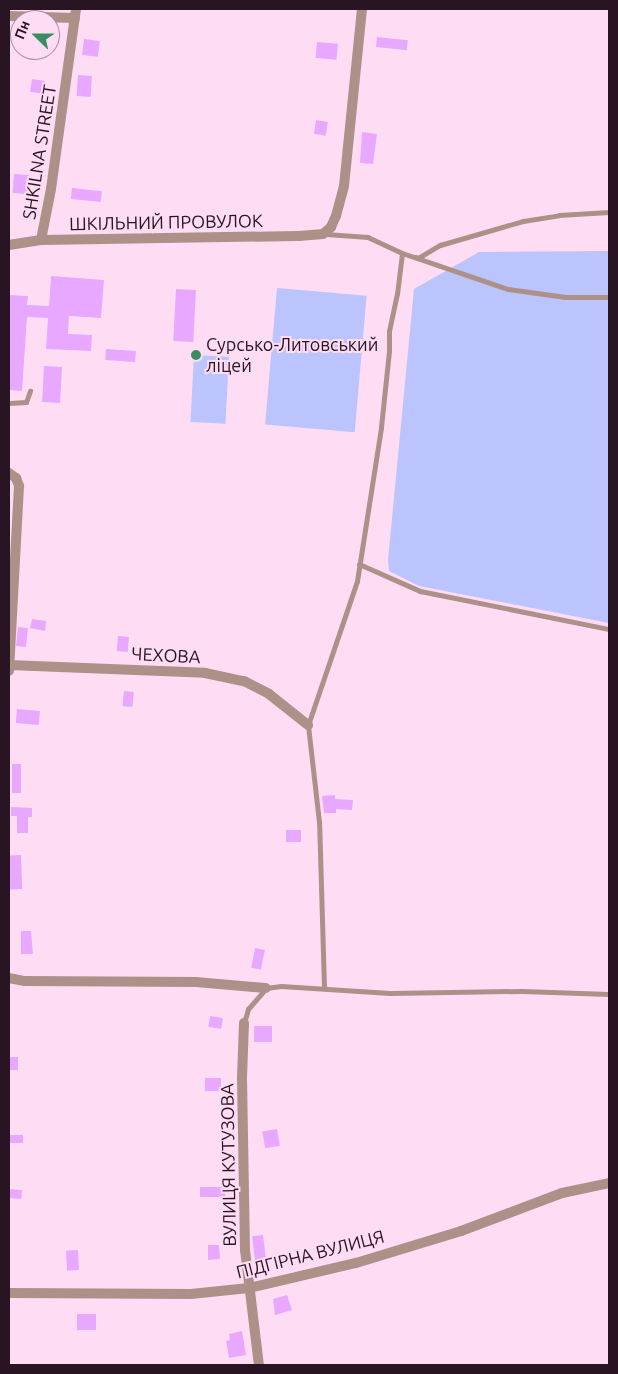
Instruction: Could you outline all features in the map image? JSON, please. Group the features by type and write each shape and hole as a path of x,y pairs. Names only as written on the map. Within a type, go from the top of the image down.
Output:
{"street":[{"path":"323,234 331,227 336,216 344,186 362,9"},
{"path":"9,16 76,13"},
{"name":"SHKILNA STREET","path":"40,240 51,189 76,13"},
{"name":"ШКІЛЬНИЙ ПРОВУЛОК","path":"9,245 40,240 323,234"},
{"path":"9,473 16,478 19,486 9,671"},
{"name":"ЧЕХОВА","path":"9,665 205,673 244,681 269,694 308,725"},
{"path":"9,978 25,981 196,982 266,988"},
{"name":"ВУЛИЦЯ КУТУЗОВА","path":"244,1022 243,1186 245,1250 259,1365"},
{"name":"ПІДГІРНА ВУЛИЦЯ","path":"9,1293 191,1294 249,1288 356,1263 461,1230 562,1193 609,1183"}],"lane":[{"path":"409,257 418,258 440,246 523,221 560,215 609,212"},
{"path":"323,234 368,237 409,257 508,289 564,297 609,297"},
{"path":"324,987 318,822 308,725 342,631 357,581 372,495 389,352 389,330 397,294 402,253"},
{"path":"9,403 26,402 30,391"},
{"path":"359,564 420,591 609,629"},
{"path":"244,1022 248,1009 266,988 324,987 390,993 522,991 609,994"}],"shaded area":[{"path":"609,251 609,623 419,586 389,571 388,560 414,289 479,252"},
{"path":"277,288 367,296 355,432 265,424"},
{"path":"194,355 229,357 225,424 190,422"}],"building":[{"path":"377,37 408,40 407,50 376,47"},
{"path":"84,39 100,41 98,57 82,55"},
{"path":"317,42 338,44 337,60 316,58"},
{"path":"78,75 92,76 91,97 77,96"},
{"path":"32,79 45,81 43,94 30,92"},
{"path":"316,120 328,122 326,136 314,134"},
{"path":"362,132 377,134 373,164 360,163"},
{"path":"14,174 29,175 28,194 13,193"},
{"path":"72,188 102,191 101,202 71,199"},
{"path":"51,276 104,280 101,318 69,316 68,334 92,335 91,351 46,349 48,318 27,317 22,391 9,390 9,295 28,296 27,305 49,306"},
{"path":"176,289 196,290 193,342 173,341"},
{"path":"106,349 136,351 135,362 105,360"},
{"path":"44,366 62,367 60,403 42,402"},
{"path":"32,619 46,621 45,631 30,628"},
{"path":"18,627 28,628 26,647 16,646"},
{"path":"118,636 129,637 128,652 117,651"},
{"path":"124,691 134,692 132,707 122,706"},
{"path":"17,709 40,711 39,725 16,723"},
{"path":"12,764 21,764 21,793 12,793"},
{"path":"335,795 335,799 353,800 352,810 336,809 336,813 324,813 322,796"},
{"path":"11,807 32,808 32,817 28,817 28,833 17,833 17,816 11,816"},
{"path":"286,830 301,830 301,842 286,842"},
{"path":"9,855 21,855 22,889 10,889"},
{"path":"21,931 31,931 33,954 21,954"},
{"path":"255,948 265,950 261,970 251,968"},
{"path":"210,1016 223,1018 221,1029 208,1027"},
{"path":"254,1026 272,1026 272,1042 254,1042"},
{"path":"9,1057 18,1057 18,1070 9,1070"},
{"path":"205,1078 221,1078 221,1091 205,1091"},
{"path":"277,1129 280,1146 265,1148 262,1132"},
{"path":"9,1135 23,1135 23,1143 9,1143"},
{"path":"200,1187 225,1187 225,1197 200,1197"},
{"path":"9,1189 22,1190 21,1199 9,1198"},
{"path":"263,1235 266,1261 255,1262 252,1236"},
{"path":"208,1245 219,1245 220,1259 208,1260"},
{"path":"78,1250 79,1270 67,1271 66,1251"},
{"path":"287,1295 292,1310 275,1315 273,1299"},
{"path":"77,1314 96,1314 96,1330 77,1330"},
{"path":"242,1331 246,1355 229,1358 226,1341 230,1340 229,1334"}],"place":[{"name":"Сурсько-Литовський ліцей","path":"196,355"}]}
